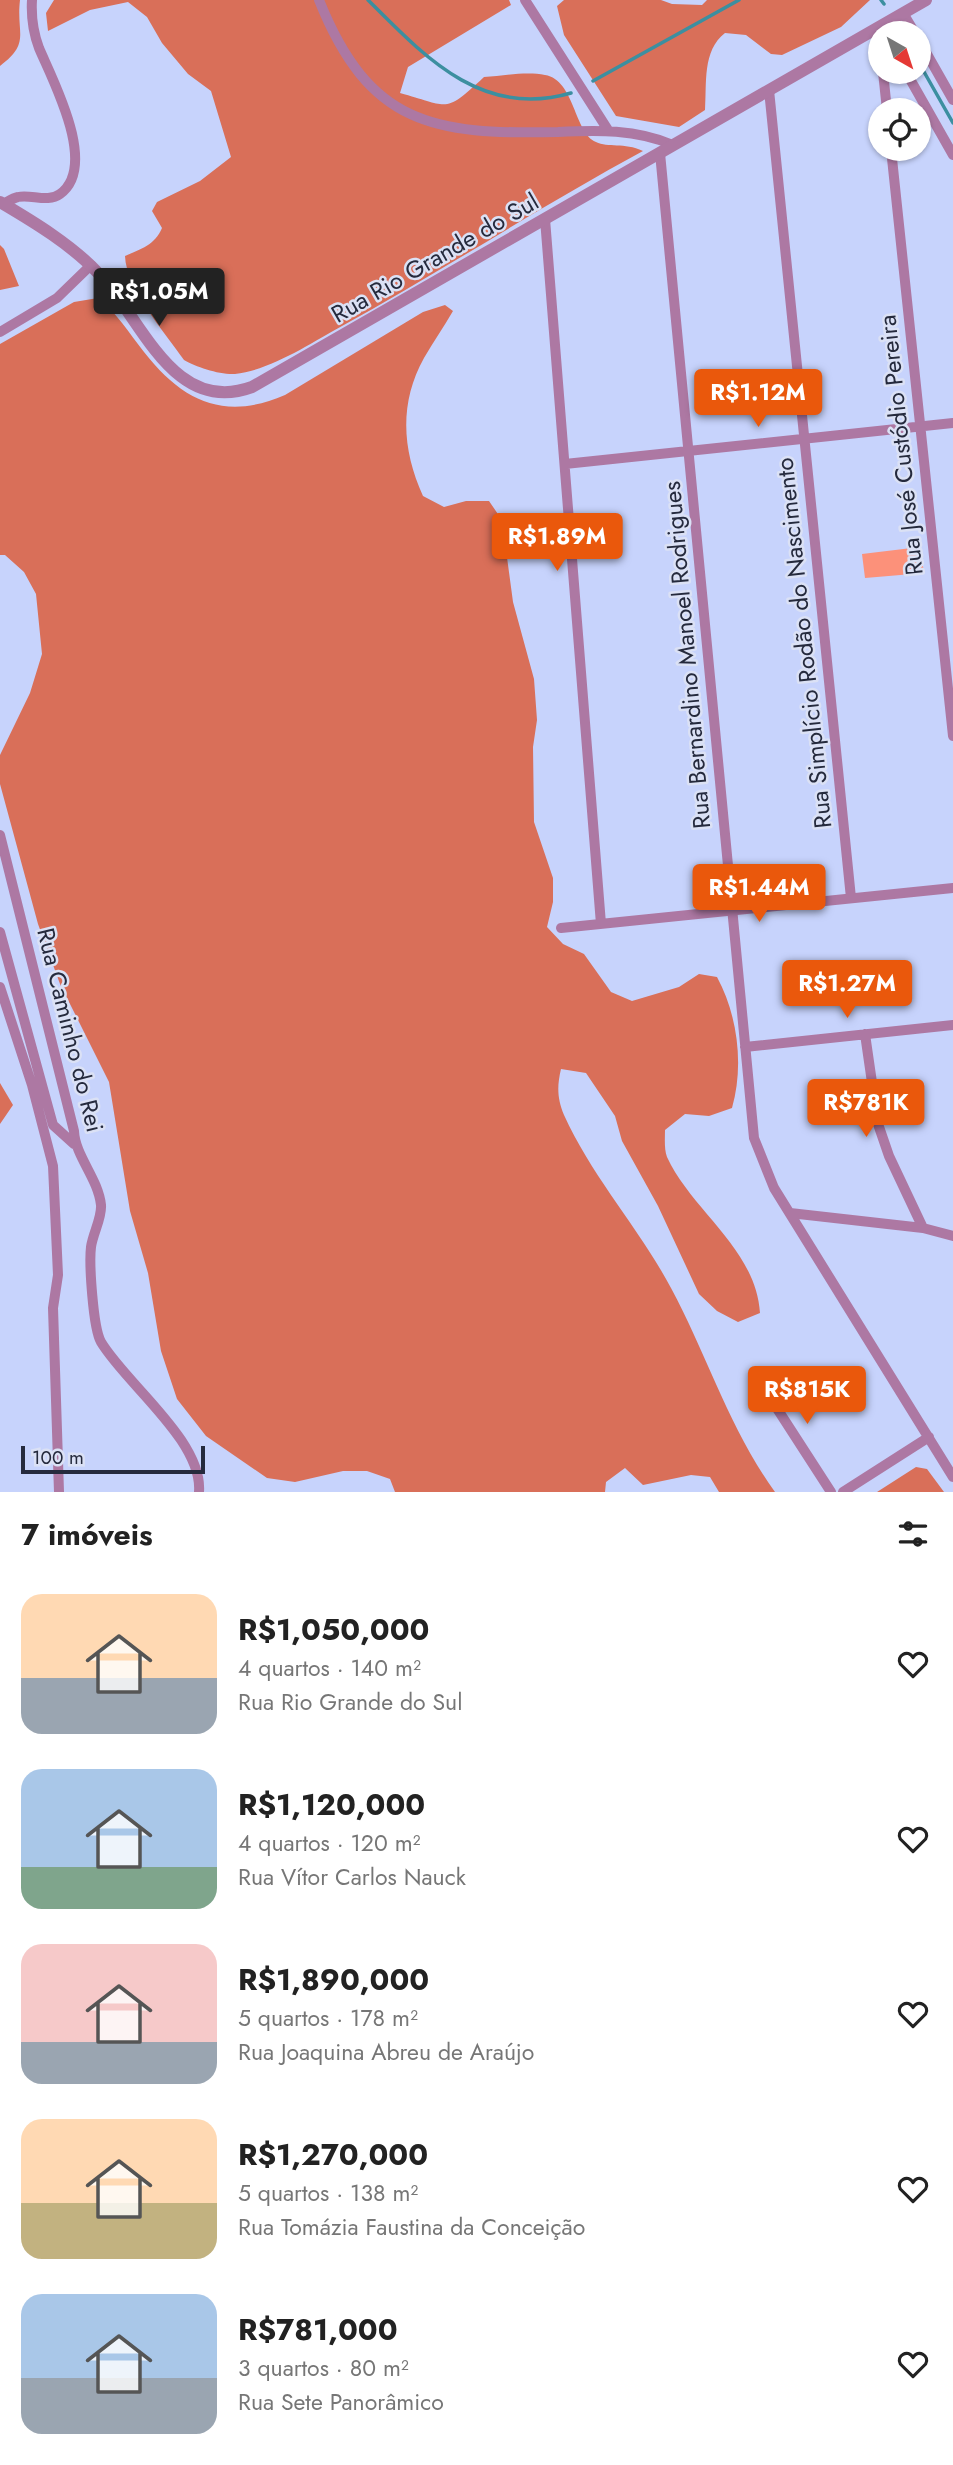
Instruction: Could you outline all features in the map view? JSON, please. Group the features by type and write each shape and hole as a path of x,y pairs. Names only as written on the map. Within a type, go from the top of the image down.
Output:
{"street":[{"path":"1,203 18,197 59,195 69,184 73,167 71,123 33,28 32,0"},
{"path":"319,0 337,39 369,88 408,113 447,128 544,132 608,130 655,138 673,145"},
{"name":"Rua Rio Grande do Sul","path":"892,21 926,0"},
{"path":"526,1 608,130"},
{"path":"903,13 908,21"},
{"name":"Rua Rio Grande do Sul","path":"1,203 30,220 91,265 116,295 155,351 182,377 216,393 233,394 252,387 769,90 868,36"},
{"path":"931,61 953,100"},
{"path":"912,84 953,155"},
{"name":"Rua Simplício Rodão do Nascimento","path":"769,90 851,898"},
{"name":"Rua Bernardino Manoel Rodrigues","path":"660,153 754,1138 762,1164 790,1213 953,1476"},
{"name":"Rua José Custódio Pereira","path":"892,161 953,736"},
{"path":"545,219 601,924"},
{"path":"0,332 57,298 91,265"},
{"path":"565,464 953,423"},
{"name":"Rua Caminho do Rei","path":"0,835 74,1130 75,1144 82,1154 101,1208 91,1248 94,1318 100,1339 177,1437 195,1466 199,1492"},
{"path":"561,928 953,888"},
{"path":"0,932 53,1125 75,1144"},
{"path":"0,987 33,1084 53,1166 58,1275 53,1308 59,1492"},
{"path":"745,1047 953,1025"},
{"path":"866,1034 878,1124 889,1156 923,1228"},
{"path":"790,1213 923,1228 953,1236"},
{"path":"756,1376 831,1492"},
{"path":"843,1492 929,1437"}],"shaded area":[{"path":"0,0 20,0 20,37 16,51 0,66"},
{"path":"54,0 509,0 511,5 408,67 400,93 446,104 461,97 484,77 545,75 563,86 589,137 601,144 643,151 290,355 249,371 235,374 215,372 184,360 139,296 127,269 125,256 147,246 159,234 162,228 152,211 157,202 200,181 231,157 211,91 188,74 162,43 147,17 128,2 90,10 48,31 46,13"},
{"path":"564,0 661,0 672,4 702,5 707,0 870,0 841,27 782,55 771,54 746,35 725,33 712,49 709,58 705,110 679,127 616,116 564,35 557,6"},
{"path":"0,245 4,249 19,286 0,290"},
{"path":"98,298 174,383 207,402 224,406 263,403 285,395 423,312 445,305 453,311 424,358 410,392 407,444 423,496 444,507 466,501 489,501 502,520 513,602 534,679 537,720 533,747 534,822 553,878 553,902 547,927 563,944 584,954 611,992 632,1001 679,987 699,974 717,977 730,1008 737,1041 738,1075 732,1108 709,1116 685,1114 665,1130 665,1151 678,1177 747,1269 756,1290 760,1313 738,1322 717,1311 699,1294 658,1206 622,1141 615,1116 586,1073 561,1069 558,1087 560,1103 588,1160 645,1244 671,1288 732,1418 775,1492 719,1492 710,1477 691,1475 643,1485 625,1468 606,1482 605,1492 395,1492 390,1479 367,1471 343,1471 295,1482 267,1478 206,1436 177,1399 161,1351 148,1273 130,1211 109,1082 60,984 38,924 0,784 0,755 30,693 42,654 36,594 24,572 5,555 0,555 0,344 74,302"},
{"path":"920,547 924,573 865,578 862,554"},
{"path":"0,1083 13,1105 0,1124"},
{"path":"916,1467 927,1469 944,1492 877,1492"}],"waterway":[{"path":"368,0 434,61 458,78 483,90 510,97 539,99 571,93"},
{"path":"593,81 739,0"},
{"path":"881,0 884,4"},
{"path":"931,84 953,123"}]}
